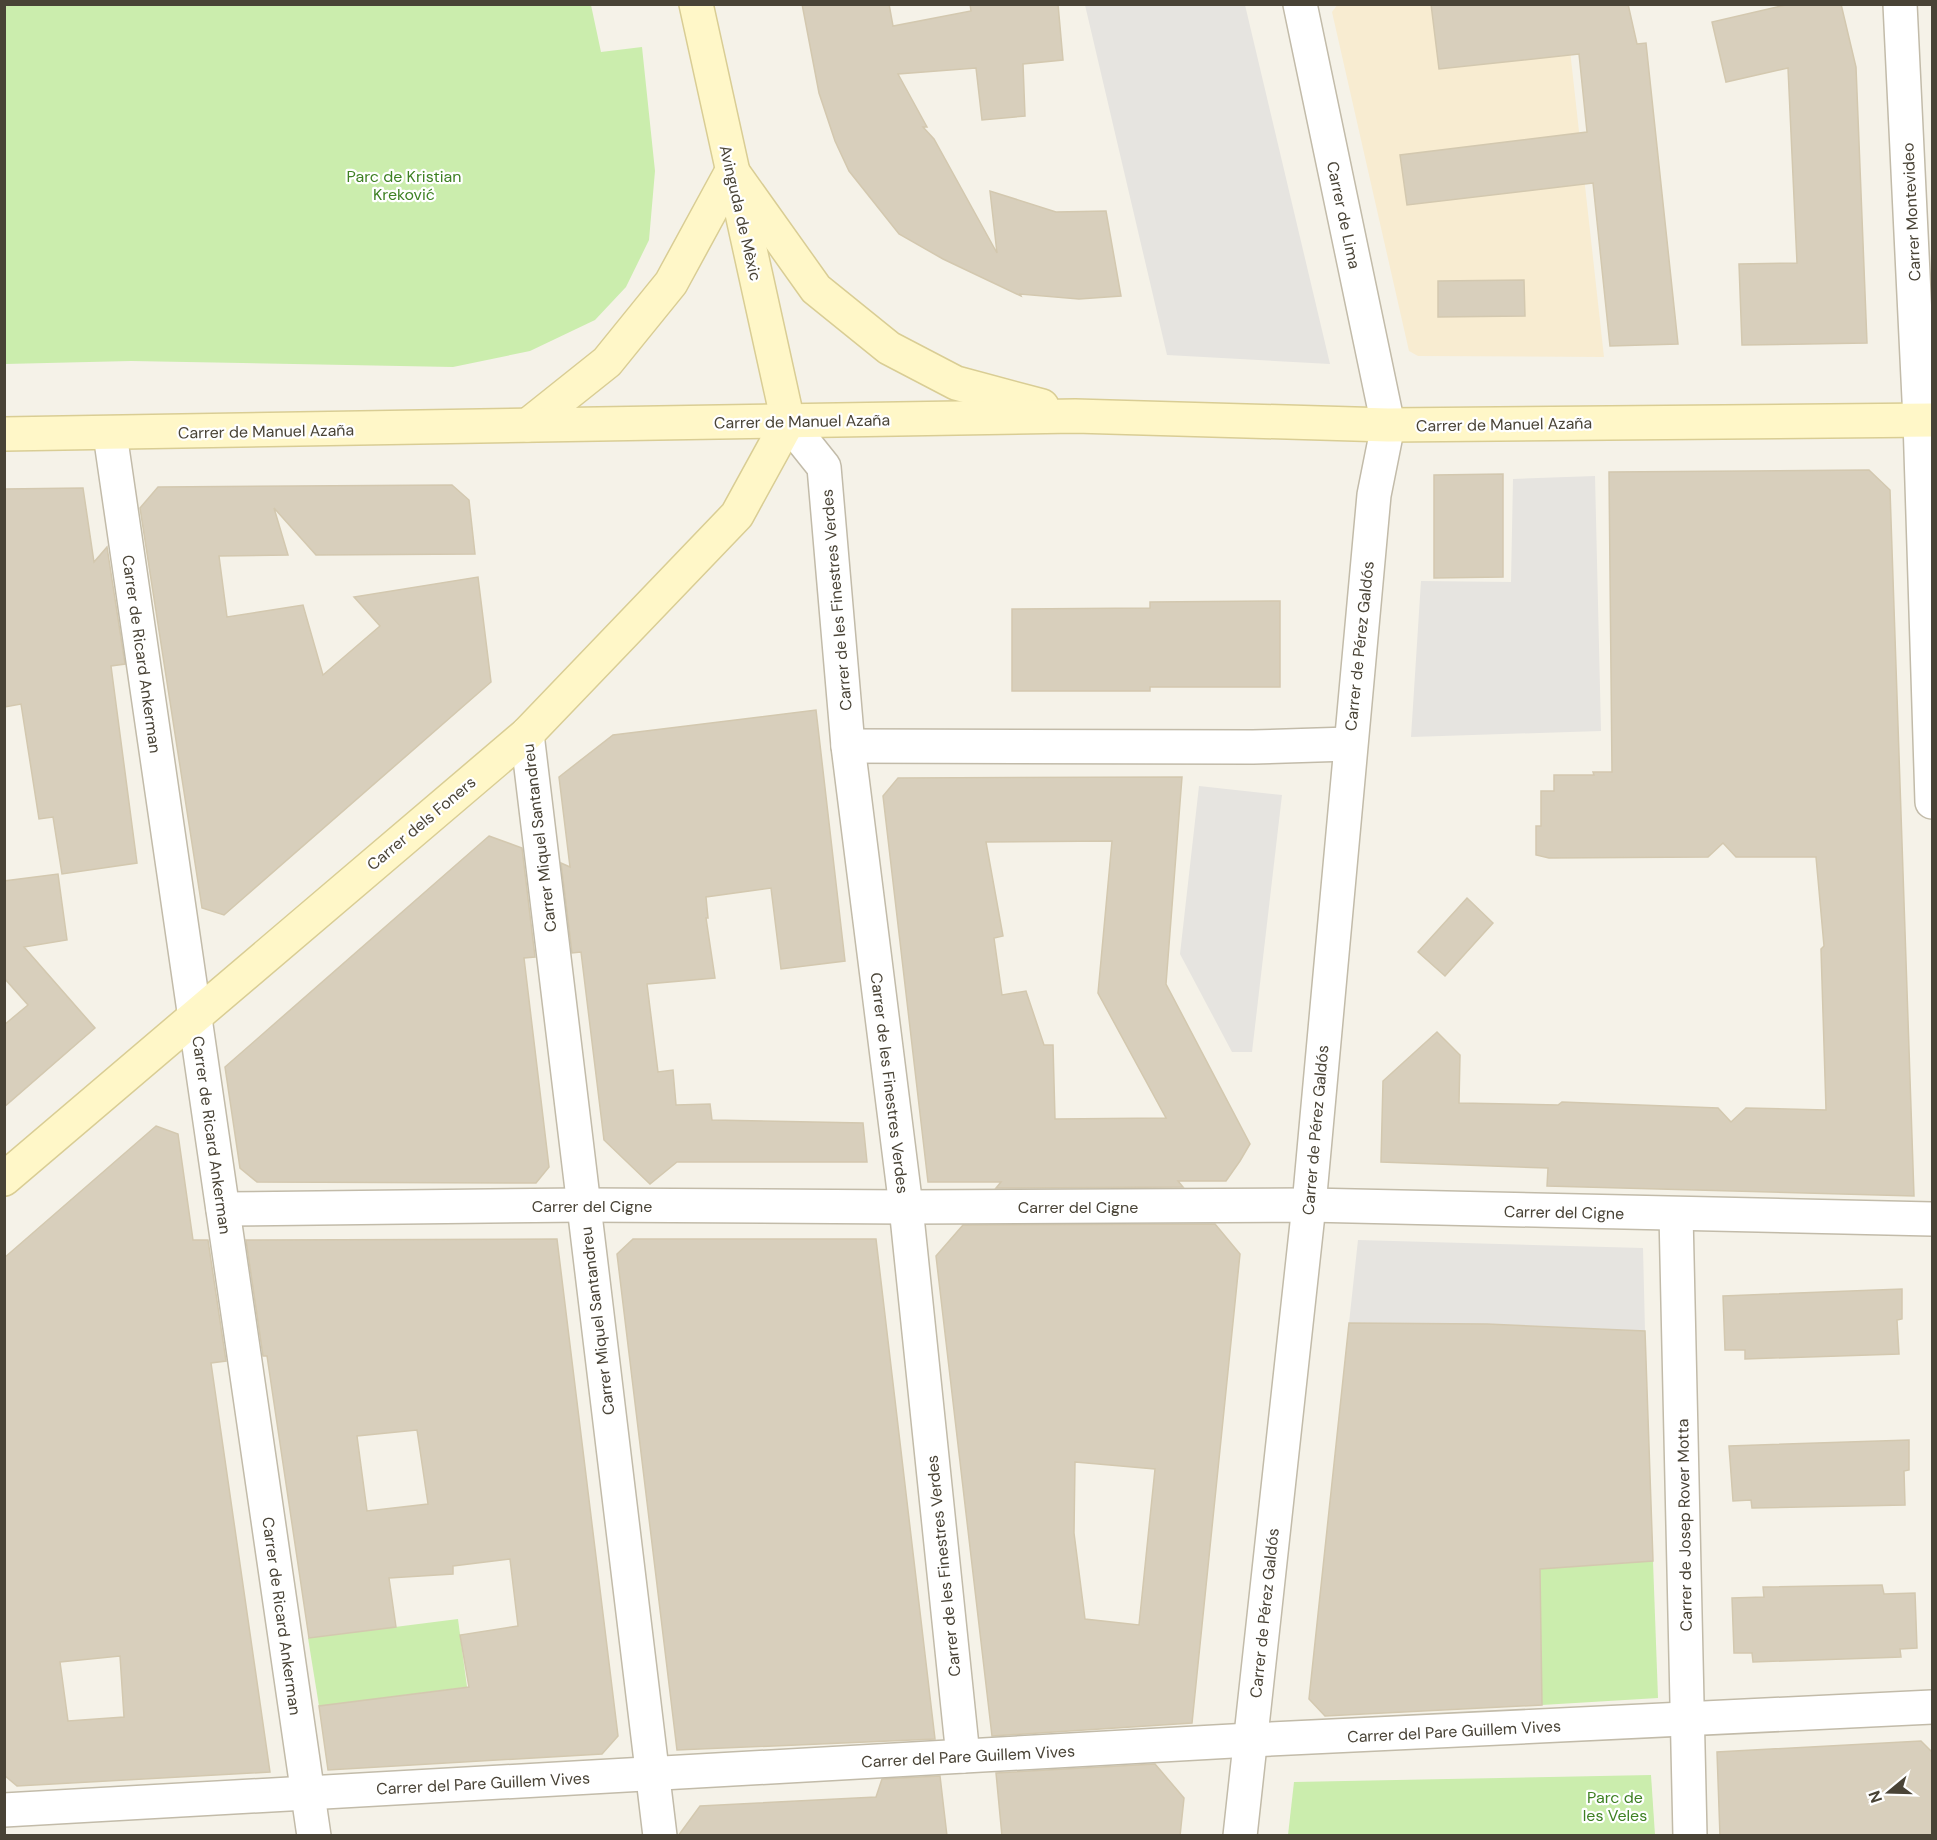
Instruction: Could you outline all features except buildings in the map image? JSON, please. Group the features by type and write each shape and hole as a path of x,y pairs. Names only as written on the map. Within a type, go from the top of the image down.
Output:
{"street":[{"name":"Avinguda de Mèxic","path":"696,4 788,422"},
{"name":"Carrer de Lima","path":"1300,4 1388,424"},
{"name":"Carrer Montevideo","path":"1900,4 1926,420 1932,802"},
{"name":"Carrer de Manuel Azaña","path":"732,171 816,289 889,348 956,383 1075,416"},
{"path":"528,425 614,354 671,283 732,171"},
{"name":"Carrer de Manuel Azaña","path":"4,434 1075,416 1388,424 1926,420"},
{"name":"Carrer dels Foners","path":"4,1179 527,734 737,514 788,422"},
{"name":"Carrer de les Finestres Verdes","path":"788,422 824,467 848,746 906,1207 963,1756"},
{"name":"Carrer de Pérez Galdós","path":"1240,1836 1309,1205 1349,744 1374,495 1388,424"},
{"name":"Carrer de Ricard Ankerman","path":"110,434 314,1836"},
{"name":"Carrer Miquel Santandreu","path":"527,734 660,1836"},
{"path":"848,746 1253,747 1349,744"},
{"name":"Carrer del Cigne","path":"223,1209 583,1205 906,1207 1309,1205 1932,1219"},
{"name":"Carrer de Josep Rover Motta","path":"1676,1214 1690,1836"},
{"name":"Carrer del Pare Guillem Vives","path":"4,1810 1250,1740 1688,1721 1932,1707"}],"shaded area":[{"path":"1338,4 1565,5 1604,357 1418,356 1409,351 1332,12"},
{"path":"1085,5 1245,5 1330,364 1167,355"},
{"path":"1595,476 1601,731 1411,737 1421,581 1511,582 1513,479"},
{"path":"1199,786 1282,795 1252,1052 1232,1052 1180,954"},
{"path":"1358,1240 1643,1248 1645,1331 1487,1324 1349,1323"}],"green space":[{"name":"Parc de Kristian Kreković","path":"4,5 591,5 601,52 642,47 655,171 649,240 626,287 595,320 530,351 453,367 131,361 5,364"},
{"path":"1653,1561 1658,1698 1542,1705 1540,1569"},
{"path":"458,1619 467,1687 319,1706 308,1638"},
{"name":"Parc de les Veles","path":"1651,1775 1655,1835 1288,1835 1294,1782"}]}
